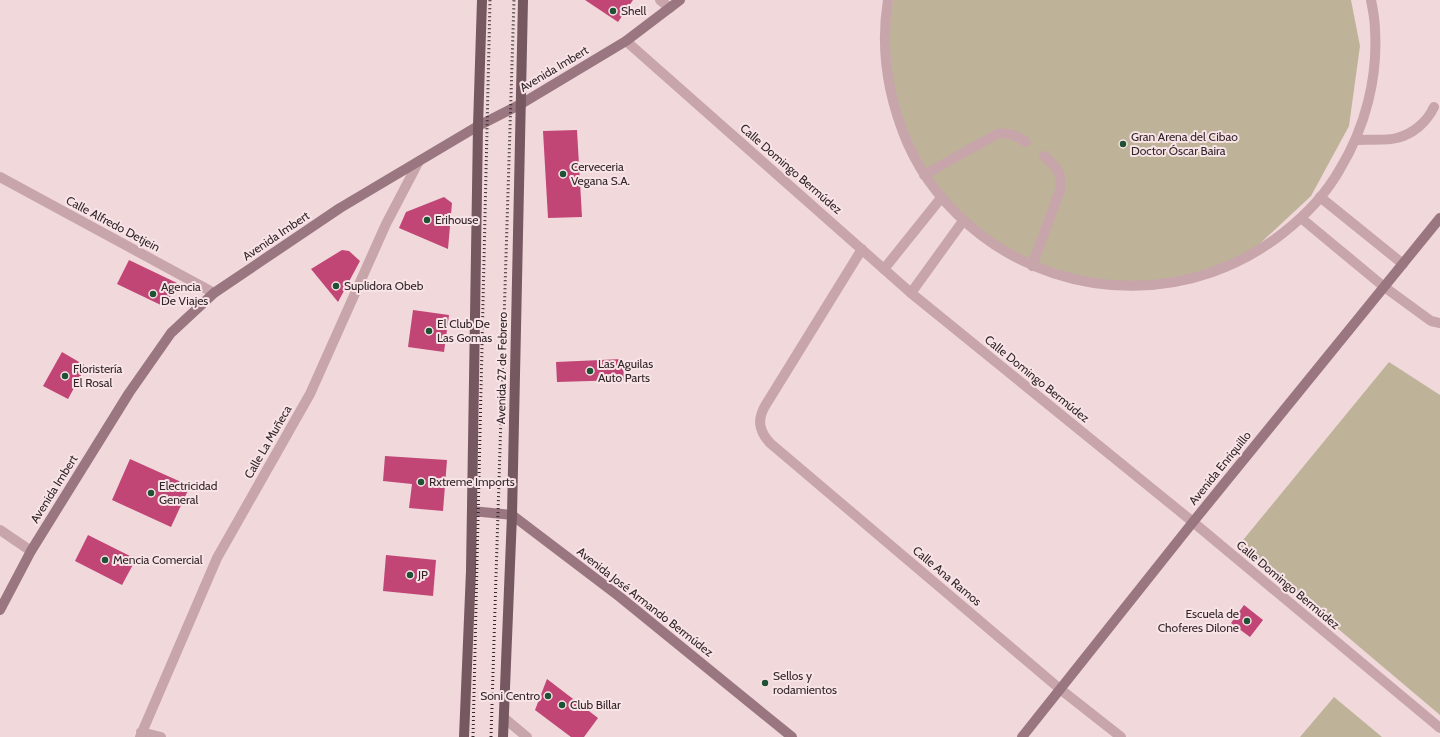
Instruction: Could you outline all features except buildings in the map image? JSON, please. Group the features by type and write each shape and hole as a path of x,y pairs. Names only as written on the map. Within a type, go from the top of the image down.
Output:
{"main road":[{"path":"464,737 471,571 478,126 482,0"},
{"name":"Avenida 27 de Febrero","path":"503,737 512,515 523,0"}],"street":[{"path":"660,0 670,8"},
{"name":"Avenida Imbert","path":"0,610 31,551 129,393 171,333 214,293 340,208 478,126 521,104 626,42 680,0"},
{"path":"888,0 884,43 888,84 898,120 912,155 924,175 941,198 963,221 996,246 1032,266 1072,279 1112,286 1154,285 1194,278 1233,264 1269,244 1301,218 1320,197 1340,170 1356,140 1367,108 1374,69 1375,30 1372,0"},
{"name":"Calle Domingo Bermúdez","path":"626,42 911,293 1193,522 1440,728"},
{"path":"1356,140 1396,138 1417,129 1429,116 1434,107"},
{"path":"924,175 997,134 1010,134 1026,142"},
{"path":"1032,266 1060,190 1061,183 1061,176 1058,169 1044,156"},
{"name":"Calle La Muñeca","path":"140,735 217,558 310,394 386,224 419,161"},
{"name":"Calle Alfredo Detjein","path":"0,177 214,293"},
{"path":"1320,197 1403,264"},
{"path":"884,269 941,198"},
{"path":"1301,218 1384,286 1430,321 1439,324"},
{"name":"Avenida Enriquillo","path":"1022,737 1193,522 1440,218"},
{"path":"911,293 963,221"},
{"name":"Calle Ana Ramos","path":"862,249 761,413 759,422 765,437 770,443 1060,689 1121,737"},
{"path":"472,511 512,515"},
{"name":"Avenida José Armando Bermúdez","path":"512,515 620,597 792,737"},
{"path":"0,530 31,551"},
{"path":"504,718 527,737"},
{"path":"140,735 161,737"}],"shaded area":[{"name":"Gran Arena del Cibao Doctor Óscar Baira","path":"893,0 1351,0 1360,46 1349,126 1311,196 1252,251 1178,282 1097,287 1023,266 960,223 913,162 889,90 888,14"},
{"path":"1389,362 1440,395 1440,715 1239,545"},
{"path":"1334,697 1382,737 1300,737"}],"railway":[{"path":"473,737 490,0"},
{"path":"491,737 514,0"}],"place":[{"name":"Shell","path":"613,11"},
{"name":"Gran Arena del Cibao Doctor Óscar Baira","path":"1123,144"},
{"name":"Cerveceria Vegana S.A.","path":"563,174"},
{"name":"Erihouse","path":"427,220"},
{"name":"Suplidora Obeb","path":"336,286"},
{"name":"Agencia De Viajes","path":"153,294"},
{"name":"El Club De Las Gomas","path":"429,331"},
{"name":"Las Aguilas Auto Parts","path":"590,371"},
{"name":"Floristería El Rosal","path":"65,376"},
{"name":"Rxtreme Imports","path":"421,482"},
{"name":"Electricidad General","path":"151,493"},
{"name":"Mencia Comercial","path":"105,560"},
{"name":"JP","path":"410,575"},
{"name":"Escuela de Choferes Dilone","path":"1247,621"},
{"name":"Sellos y rodamientos","path":"765,683"},
{"name":"Soni Centro","path":"548,696"},
{"name":"Club Billar","path":"562,705"}]}
